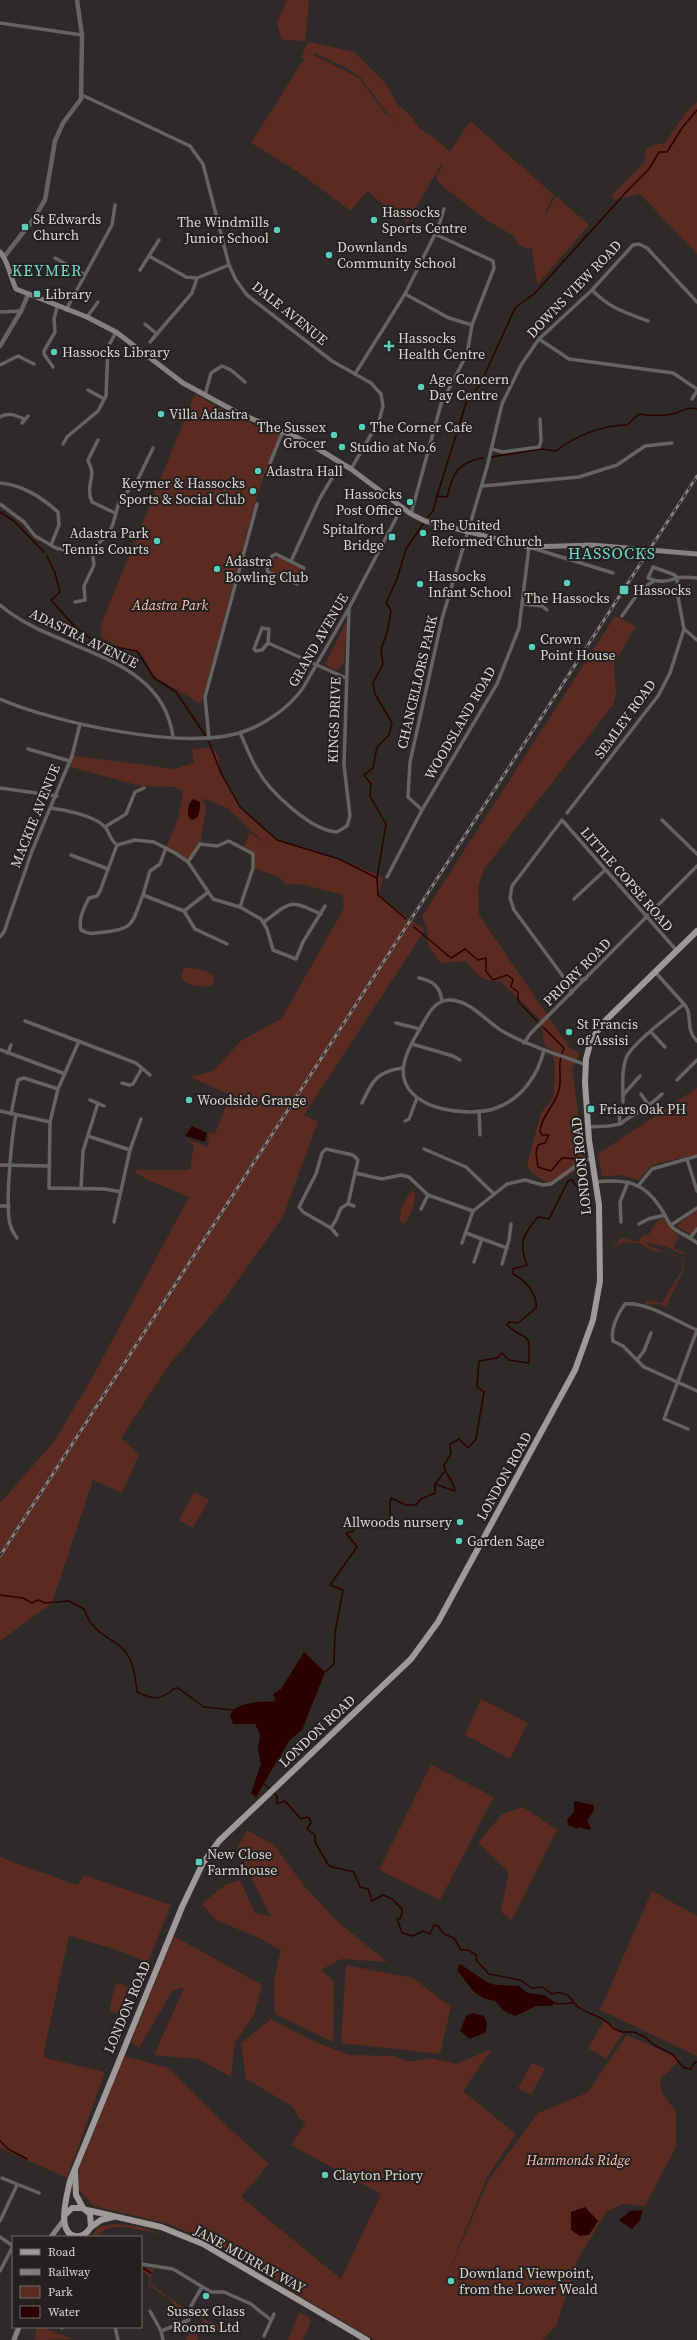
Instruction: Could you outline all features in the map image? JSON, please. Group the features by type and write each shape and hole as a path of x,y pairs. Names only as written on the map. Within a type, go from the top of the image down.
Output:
{"main road":[{"path":"0,252 4,257 16,289 57,307 87,317 116,332 170,374 238,413 282,431 341,463 411,514 425,521 529,547 592,545 697,554"},
{"name":"LONDON ROAD","path":"64,2218 70,2181 81,2150 156,1969 203,1863 219,1841 407,1663 426,1642 456,1591 575,1370 593,1320 600,1281 599,1205 588,1127 586,1065 590,1044 596,1033 697,931"},
{"name":"LONDON ROAD","path":"75,2170 76,2195 91,2217 89,2232"},
{"path":"52,2236 72,2208 85,2209"},
{"name":"JANE MURRAY WAY","path":"85,2209 161,2228 203,2244 367,2340"},
{"path":"64,2218 66,2230 74,2236 89,2232 101,2220 113,2217"},
{"path":"14,2340 19,2328"}],"street":[{"path":"4,257 33,220 45,200 55,141 63,123 79,103 82,95 82,35 77,0"},
{"path":"0,23 82,35"},
{"name":"DALE AVENUE","path":"82,95 186,143 194,151 202,164 229,265 236,280 247,295 332,361 377,388 381,394 383,406 375,429 351,469"},
{"path":"66,310 112,225 115,206"},
{"path":"355,374 405,294 435,234 444,209"},
{"path":"411,514 441,404 467,354 472,325 494,268 493,261 435,234"},
{"path":"140,270 159,240"},
{"name":"DOWNS VIEW ROAD","path":"469,532 502,404 521,365 540,339 592,290 636,244 647,248 697,302"},
{"path":"150,256 186,277 197,278 229,265"},
{"path":"55,258 84,275"},
{"path":"150,342 192,293 197,278"},
{"path":"592,290 602,300 621,313 648,321"},
{"path":"405,294 449,318 472,325"},
{"path":"0,346 21,311 28,295"},
{"path":"87,317 98,302"},
{"path":"53,367 44,354 44,350 55,332 54,318 57,307"},
{"path":"0,312 21,311"},
{"path":"145,324 158,334"},
{"path":"63,444 67,437 98,411 104,399 108,384 108,347 116,332"},
{"path":"540,339 569,359 673,373 697,390 692,399"},
{"path":"0,364 18,356 34,364"},
{"path":"205,395 211,373 222,366 231,370 245,382"},
{"path":"88,390 104,399"},
{"path":"0,417 4,415 14,415 24,419"},
{"path":"22,423 28,416"},
{"path":"491,449 503,452 539,448 541,441 540,420"},
{"path":"270,463 282,431"},
{"path":"98,440 88,460 92,471 89,488 91,498 92,502 115,512"},
{"path":"482,486 579,477 617,465 645,446 672,443"},
{"path":"0,504 24,522 35,536 51,545 69,552 92,549 108,535 122,496 133,486 153,448"},
{"path":"292,561 320,498 341,463"},
{"path":"0,483 24,488 58,512 59,525 51,545"},
{"path":"209,738 205,697 257,504"},
{"name":"GRAND AVENUE","path":"0,699 31,711 80,724 174,737 209,738 240,733 282,710 296,699 318,665 402,507"},
{"name":"CHANCELLORS PARK","path":"422,810 408,797 410,762 442,619 469,532"},
{"path":"529,547 613,573"},
{"name":"WOODSLAND ROAD","path":"387,877 422,810 497,684 519,628 529,547"},
{"path":"85,600 84,586 94,564 92,549"},
{"path":"273,555 292,561 304,568 297,584 267,570 273,555"},
{"path":"697,578 677,578 672,582 655,581 648,578 653,567 675,575 677,578 678,597 684,629 697,640"},
{"path":"622,616 641,589 655,581"},
{"path":"75,602 91,600"},
{"path":"523,604 542,606 548,610"},
{"name":"ADASTRA AVENUE","path":"0,605 36,629 107,659 135,674 153,690 166,709 171,722 174,737"},
{"name":"KINGS DRIVE","path":"240,733 257,770 272,790 303,816 324,829 337,832 344,829 349,822 350,816 344,765 349,608"},
{"path":"262,628 269,629 268,642 262,650 256,651 254,649 262,628"},
{"name":"SEMLEY ROAD","path":"567,813 658,696 670,673 684,629"},
{"path":"268,642 346,678"},
{"name":"MACKIE AVENUE","path":"0,937 4,932 32,851 70,761 80,724"},
{"path":"28,750 70,761"},
{"path":"0,788 56,796"},
{"path":"105,827 126,814 135,792 144,788"},
{"path":"51,808 77,814 105,827 112,842 117,845 135,840 154,842 188,862 207,893 214,899 240,907 256,915 264,922 273,950 296,958 303,942 325,906"},
{"name":"LITTLE COPSE ROAD","path":"565,979 514,910 510,898 512,886 562,820 677,952"},
{"path":"662,820 697,854"},
{"path":"188,862 203,842 217,846 229,841 253,854 253,868 240,907"},
{"path":"117,845 97,896 89,898 84,908 80,927 81,930 87,933 125,930 130,925 143,895 150,871 160,864 166,848"},
{"path":"71,855 108,869"},
{"name":"PRIORY ROAD","path":"524,1043 531,1033 697,866"},
{"path":"574,899 604,870"},
{"path":"184,911 207,893"},
{"path":"143,895 184,911 192,927 227,944"},
{"path":"264,922 290,904 297,903 321,914"},
{"path":"656,973 689,1009 690,1033 697,1040"},
{"path":"419,978 435,984 441,991 442,1001"},
{"path":"572,992 565,979 586,979"},
{"path":"544,1050 537,1070 523,1091 495,1108 480,1111 457,1111 436,1107 417,1098 410,1091 404,1078 404,1068 412,1044 429,1013 442,1001 462,1002 504,1032 524,1043 544,1050 586,1065"},
{"path":"622,1102 623,1072 628,1056 651,1032 684,1004"},
{"path":"25,1021 136,1063 150,1075"},
{"path":"396,1024 420,1029"},
{"path":"651,1032 665,1047"},
{"path":"78,1040 58,1089 50,1122 49,1188 81,1188 121,1192"},
{"path":"412,1044 453,1056 460,1060"},
{"path":"8,1053 11,1045"},
{"path":"1,1050 65,1074"},
{"path":"677,1080 697,1060"},
{"path":"122,1083 129,1086 133,1084 142,1068"},
{"path":"362,1103 377,1076 404,1068"},
{"path":"623,1095 640,1076"},
{"path":"11,1114 18,1080 24,1078 58,1089"},
{"path":"641,1094 648,1104"},
{"path":"588,1127 620,1124 648,1104 655,1102 662,1094"},
{"path":"405,1121 409,1119 417,1098"},
{"path":"90,1100 104,1106"},
{"path":"81,1188 83,1151 98,1103"},
{"path":"0,1111 50,1122"},
{"path":"480,1111 480,1135"},
{"path":"614,1112 619,1112 620,1124"},
{"path":"16,1115 12,1138 9,1206 11,1227 17,1238"},
{"path":"114,1222 130,1150 141,1119"},
{"path":"88,1136 130,1150"},
{"path":"331,1228 341,1208 348,1204 358,1160 353,1155 326,1149 322,1153 316,1174 299,1207 302,1212 331,1228 337,1235"},
{"path":"424,1149 466,1167 494,1194"},
{"path":"638,1186 652,1169 697,1156"},
{"path":"462,1243 473,1211 507,1184 518,1181 544,1185 551,1184 582,1162 592,1159"},
{"path":"687,1159 697,1191"},
{"path":"0,1165 50,1166"},
{"path":"355,1173 382,1179 401,1175 409,1177 428,1195 473,1211"},
{"path":"595,1182 618,1180 638,1186 648,1192 671,1225 697,1243"},
{"path":"621,1222 620,1202 628,1182"},
{"path":"421,1209 428,1195"},
{"path":"348,1204 354,1206"},
{"path":"0,1206 9,1206"},
{"path":"671,1225 697,1208"},
{"path":"639,1224 648,1219 665,1215"},
{"path":"502,1264 508,1248 511,1224"},
{"path":"690,1238 697,1229"},
{"path":"466,1233 508,1248"},
{"path":"474,1262 482,1239"},
{"path":"688,1430 664,1419 676,1382 697,1330 650,1309 631,1303 625,1304 611,1334 613,1341 644,1367 676,1382 697,1390"},
{"path":"637,1360 644,1351 651,1333"},
{"path":"2,2178 39,2193"},
{"path":"0,2221 17,2185"},
{"path":"0,2237 12,2245"},
{"path":"0,2271 12,2248"},
{"path":"142,2264 169,2267 211,2292 230,2294 255,2307 271,2320"},
{"path":"191,2306 202,2287"},
{"path":"150,2311 161,2331 163,2340"},
{"path":"264,2336 274,2314"},
{"path":"161,2331 189,2320"},
{"path":"115,2328 118,2340"}],"green space":[{"path":"287,0 309,0 305,41 282,40 277,23"},
{"path":"310,42 354,52 386,84 398,105 410,115 419,128 437,140 450,152 470,121 554,195 545,212 546,213 556,196 589,225 537,285 532,247 529,249 518,245 514,236 488,221 441,185 436,178 443,165 442,163 407,223 367,191 351,211 298,172 251,143 304,59 302,57 306,45","holes":["314,53 347,68 360,77 387,113 405,130 384,112 359,78 313,55"]},
{"path":"697,102 697,254 640,194 613,200 612,195 644,163 646,150 653,145 665,143 686,112"},
{"name":"Adastra Park","path":"195,394 235,417 280,435 257,495 201,704 155,677 141,653 120,648 100,636 102,622"},
{"path":"279,557 300,567 301,571 295,581 272,572 270,566 273,559"},
{"path":"615,616 636,626 614,663 616,694 613,705 484,869 478,887 479,915 570,1048 580,1053 572,1069 588,1183 579,1169 550,1185 531,1172 527,1164 541,1113 553,1098 555,1068 552,1049 545,1046 540,1019 500,981 483,979 465,961 441,963 428,946 427,929 422,916"},
{"path":"347,621 344,663 338,670 334,670 329,667 326,662"},
{"path":"213,748 219,758 219,772 240,807 277,840 339,859 383,877 379,897 425,930 304,1115 318,1121 283,1217 223,1301 169,1365 121,1438 139,1455 122,1493 93,1480 52,1603 0,1641 0,1503 53,1443 92,1378 189,1197 150,1181 136,1173 136,1170 190,1170 194,1145 183,1138 208,1147 209,1132 215,1134 230,1095 190,1077 213,1071 241,1041 282,1018 344,908 343,895 304,885 285,884 279,877 253,868 253,854 243,849 250,832 268,846 227,808 203,798 206,808 200,844 188,862 166,848 178,819 183,791 175,787 140,786 71,767 69,755 175,769 194,763 192,749"},
{"path":"184,968 192,968 208,972 214,977 213,984 209,986 196,986 187,983 181,977"},
{"path":"697,1088 697,1154 652,1165 639,1180 620,1175 602,1177 598,1154"},
{"path":"411,1191 415,1192 413,1205 406,1222 403,1224 400,1220 401,1208"},
{"path":"697,1210 697,1227 690,1234 676,1226"},
{"path":"663,1218 679,1237 673,1248 684,1253 684,1255 667,1247 646,1242 649,1246 684,1258 684,1268 666,1307 660,1304 644,1305 646,1301 662,1303 683,1268 683,1259 666,1252 652,1251 639,1243 623,1242 611,1248 622,1238 639,1242 643,1235 648,1235 657,1222"},
{"path":"194,1492 209,1500 193,1528 179,1520"},
{"path":"481,1699 528,1723 510,1759 465,1735"},
{"path":"431,1765 494,1797 440,1900 379,1870"},
{"path":"523,1807 557,1830 512,1920 501,1912 509,1872 478,1843 502,1814"},
{"path":"247,1830 274,1845 305,1887 336,1920 387,1962 341,1959 321,1970 334,1981 333,2042 275,2014 274,1979 281,1950 255,1936 216,1920 202,1904 225,1885 240,1880 255,1913 271,1917 237,1848"},
{"path":"0,1857 73,1884 78,1885 84,1875 171,1905 148,1962 111,1948 69,1936 44,2051 45,2058 105,2072 67,2178 0,2148"},
{"path":"652,1891 697,1916 697,2056 600,2010"},
{"path":"174,1936 262,1985 254,2015 235,2042 231,2077 198,2059 154,2055 184,1988 173,1990 139,2048 131,2042"},
{"path":"346,1965 413,1978 451,2007 440,2054 341,2043"},
{"path":"116,1983 131,1988 123,2015 109,2011"},
{"name":"Hammonds Ridge","path":"271,2019 315,2042 350,2055 396,2056 404,2061 418,2061 430,2058 456,2064 492,2049 463,2091 516,2134 487,2177 439,2296 488,2181 538,2113 587,2093 627,2035 681,2059 660,2079 662,2093 676,2112 676,2147 645,2206 622,2204 606,2212 578,2259 556,2326 543,2340 375,2340 303,2298 224,2248 169,2224 94,2206 78,2189 79,2169 124,2056 169,2068 230,2129 269,2164 241,2197 341,2279 381,2194 291,2145 306,2122 300,2119 292,2106 246,2079 241,2043"},
{"path":"604,2021 624,2032 606,2059 588,2048"},
{"path":"532,2063 545,2069 531,2095 518,2088"},
{"path":"114,2224 135,2226 160,2233 117,2227 109,2228 102,2231 98,2236 93,2236 98,2227"},
{"path":"144,2267 150,2269 154,2267 150,2284 190,2312 176,2309 171,2300 148,2285 150,2278 143,2270"},
{"path":"299,2313 309,2317 311,2322 303,2340 288,2340"},
{"path":"201,2318 227,2328 222,2333 206,2326"},
{"path":"195,2320 198,2340 186,2340"},
{"path":"36,2328 45,2328 73,2339 35,2340"}],"water":[{"path":"193,799 200,802 200,808 198,816 192,820 188,816 188,811 189,805"},
{"path":"192,1126 207,1133 205,1142 185,1136"},
{"path":"304,1652 325,1672 302,1730 289,1741 256,1797 251,1793 261,1764 258,1750 260,1734 255,1724 233,1724 230,1715 233,1710 238,1707 250,1703 275,1701 273,1694 281,1689"},
{"path":"574,1801 594,1805 594,1810 587,1821 591,1828 589,1830 579,1827 577,1829 568,1825 567,1820 574,1811"},
{"path":"460,1964 487,1982 496,1985 519,1986 528,1993 544,1995 556,2003 551,2006 536,2006 515,2016 504,2011 495,2001 483,1998 474,1992 457,1970"},
{"path":"473,2013 484,2016 487,2023 486,2032 470,2039 460,2031 466,2016"},
{"path":"585,2207 598,2221 589,2235 580,2236 571,2230 571,2212"},
{"path":"643,2210 640,2220 632,2229 619,2220 630,2211"}],"waterway":[{"path":"437,496 467,400 480,385 515,308 535,293 628,190 649,169 659,152 667,152 682,128 697,110"},
{"path":"491,457 542,449 556,451 589,432 608,427 627,425 639,414 664,415 687,409 697,409"},
{"path":"428,517 433,511 437,496 447,497 454,475 458,470 468,462 483,458"},
{"path":"0,512 14,521 44,552"},
{"path":"406,919 378,895 377,878 386,824 370,796 371,784 364,775 373,768 377,747 389,735 392,723 375,694 373,683 383,664 381,650 388,629 391,610 386,603 397,579 406,549 423,524"},
{"path":"47,556 55,573 60,592 51,600 62,613 71,623 97,641 107,645 137,651 154,678 176,692 205,735"},
{"path":"209,742 221,773 240,807 277,840 339,859 377,878"},
{"path":"414,927 451,958 465,949 478,960 486,958 486,971 493,980 507,975 513,979 511,987 518,992 518,1001 537,1021"},
{"path":"435,1484 455,1491 444,1465 451,1454 450,1444 459,1439 468,1448 476,1439 484,1392 477,1387 479,1361 497,1358 502,1353 509,1360 529,1363 528,1341 507,1325 509,1322 518,1323 536,1308 536,1303 530,1288 513,1274 513,1269 527,1265 523,1250 526,1234 538,1217 549,1219 568,1181 572,1180 579,1189 582,1187 584,1173 581,1159 562,1158 551,1171 538,1167 536,1153 538,1145 545,1143 549,1135 542,1135 540,1131 541,1126 560,1088 560,1061 564,1048 543,1027"},
{"path":"325,1672 334,1664 335,1633 343,1590 330,1585 357,1547 346,1533 353,1531 360,1521 382,1526 390,1525 391,1498 406,1505 416,1505 421,1499 435,1493 435,1484 444,1472"},
{"path":"0,1595 23,1598 32,1603 38,1600 45,1603 69,1601 84,1609 94,1627 125,1651 133,1668 137,1692 146,1696 157,1698 178,1688 204,1707 233,1710"},
{"path":"264,1784 270,1789"},
{"path":"273,1792 277,1796 277,1804 285,1801 301,1819 308,1817 310,1819 311,1823 307,1829 315,1835 315,1842 329,1866 354,1872 360,1887 368,1889 372,1901 383,1895 392,1899 402,1909 401,1918 397,1919 402,1933 413,1936 423,1931 430,1934 434,1925 438,1926 444,1934 454,1938 461,1950 468,1950 476,1955 477,1961 489,1974 520,1980 532,1988 542,1987 552,1994 565,1994 569,1996 578,2007 601,2018 613,2028 622,2032 634,2032 645,2037 654,2045 672,2054 684,2068 691,2069 694,2063 697,2062"},
{"path":"556,2003 573,2003"},
{"path":"0,2141 8,2149 27,2159"},
{"path":"143,2268 151,2273"}],"railway":[{"path":"0,1556 697,476"}],"place":[{"name":"Hassocks Sports Centre","path":"374,220"},
{"name":"St Edwards Church","path":"25,227"},
{"name":"The Windmills Junior School","path":"277,230"},
{"name":"Downlands Community School","path":"329,255"},
{"name":"Library","path":"37,294"},
{"name":"Hassocks Health Centre","path":"389,346"},
{"name":"Hassocks Library","path":"54,352"},
{"name":"Age Concern Day Centre","path":"421,387"},
{"name":"Villa Adastra","path":"161,414"},
{"name":"The Corner Cafe","path":"362,427"},
{"name":"The Sussex Grocer","path":"334,435"},
{"name":"Studio at No.6","path":"342,447"},
{"name":"Adastra Hall","path":"258,471"},
{"name":"Keymer & Hassocks Sports & Social Club","path":"253,491"},
{"name":"Hassocks Post Office","path":"410,502"},
{"name":"The United Reformed Church","path":"423,533"},
{"name":"Spitalford Bridge","path":"392,537"},
{"name":"Adastra Park Tennis Courts","path":"157,541"},
{"name":"Adastra Bowling Club","path":"217,569"},
{"name":"The Hassocks","path":"567,583"},
{"name":"Hassocks Infant School","path":"420,584"},
{"name":"Hassocks","path":"624,590"},
{"name":"Crown Point House","path":"532,647"},
{"name":"St Francis of Assisi","path":"569,1032"},
{"name":"Woodside Grange","path":"189,1100"},
{"name":"Friars Oak PH","path":"591,1109"},
{"name":"Allwoods nursery","path":"460,1522"},
{"name":"Garden Sage","path":"459,1541"},
{"name":"New Close Farmhouse","path":"199,1862"},
{"name":"Clayton Priory","path":"325,2175"},
{"name":"Downland Viewpoint, from the Lower Weald","path":"451,2281"},
{"name":"Sussex Glass Rooms Ltd","path":"206,2296"}],"district":[{"name":"KEYMER","path":"47,270"},
{"name":"HASSOCKS","path":"612,553"}]}
